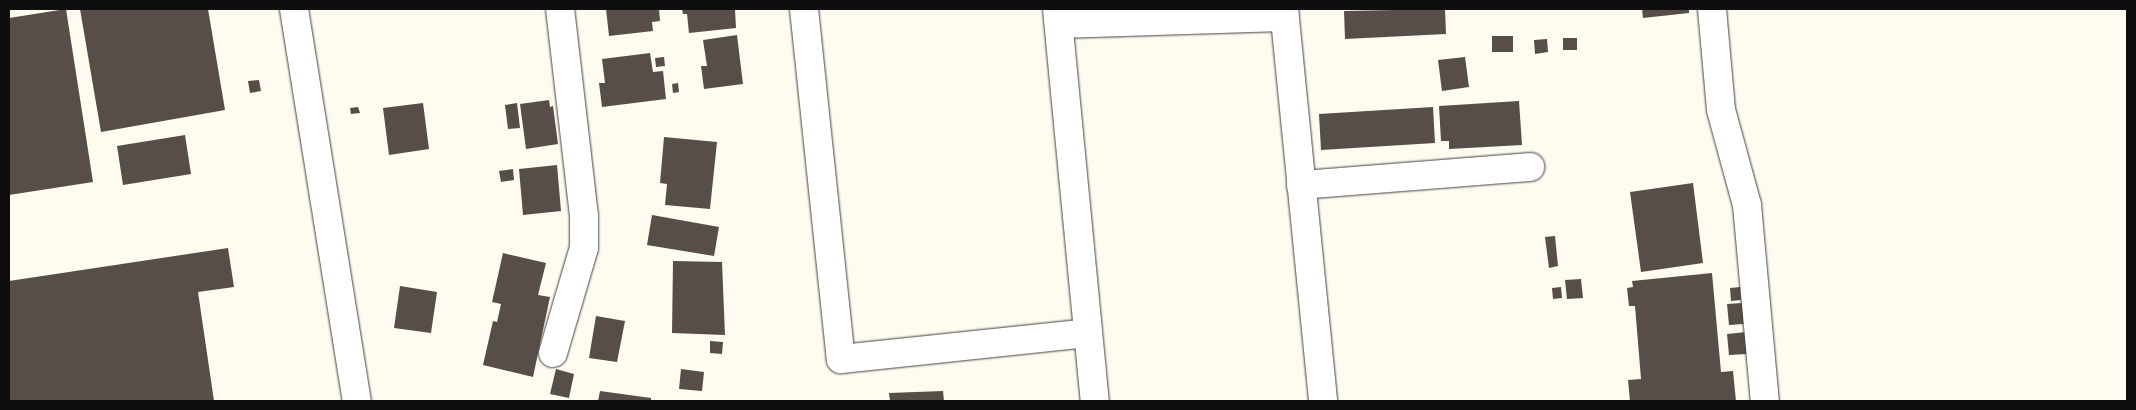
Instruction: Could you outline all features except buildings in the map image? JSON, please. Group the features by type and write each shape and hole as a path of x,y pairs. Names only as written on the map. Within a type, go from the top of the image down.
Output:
{"street":[{"path":"294,9 357,401"},
{"path":"553,353 584,248 584,216 560,9"},
{"path":"804,9 841,359 1088,333"},
{"path":"1712,9 1721,110 1747,205 1765,401"},
{"path":"1095,401 1058,16 1284,13 1323,401"},
{"path":"1301,185 1530,167"}]}
